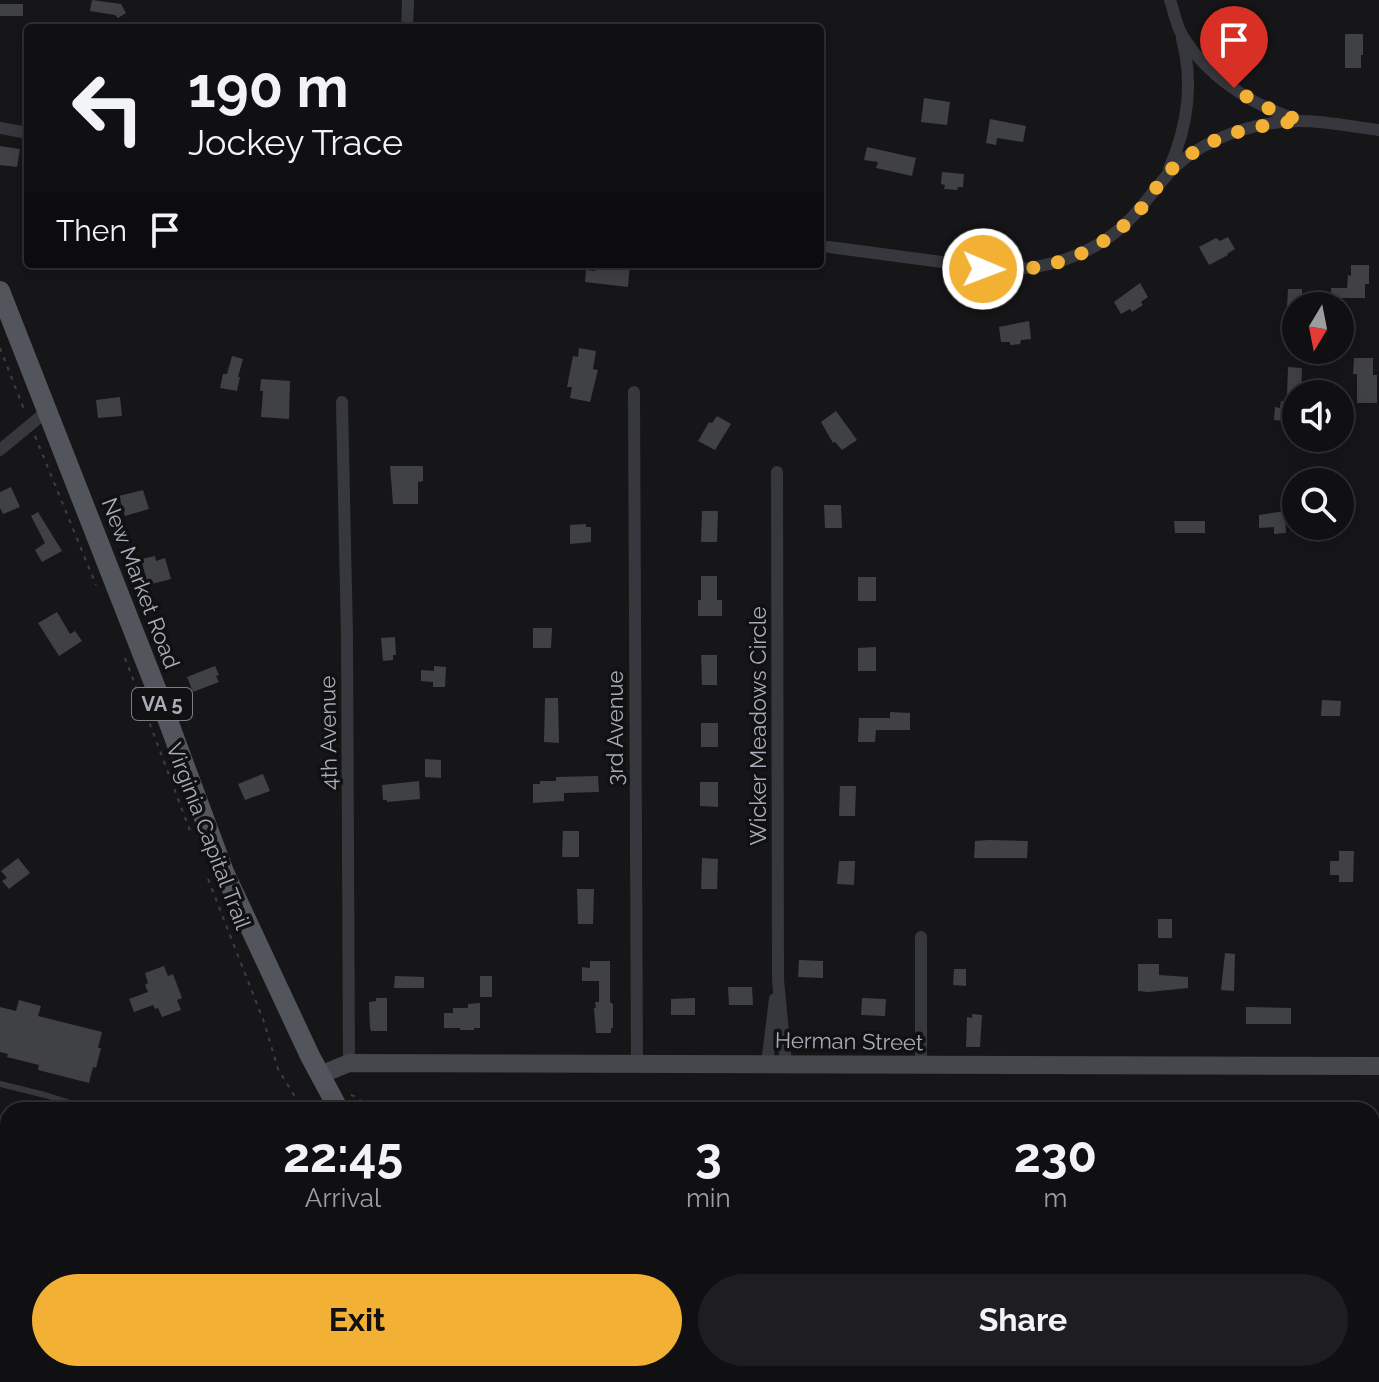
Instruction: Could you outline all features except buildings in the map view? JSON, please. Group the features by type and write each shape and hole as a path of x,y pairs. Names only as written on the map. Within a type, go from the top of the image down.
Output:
{"main road":[{"name":"New Market Road","path":"0,291 157,691 224,872 320,1075 344,1102"}],"street":[{"path":"407,24 408,0"},
{"path":"1168,172 1181,138 1188,90 1187,62 1170,0"},
{"path":"1181,33 1215,74 1254,102 1302,121 1379,130"},
{"path":"829,247 1002,270 1050,265 1087,251 1120,229 1168,172 1194,152 1251,127 1302,121"},
{"path":"0,128 24,132"},
{"name":"3rd Avenue","path":"634,392 637,1065"},
{"name":"4th Avenue","path":"342,402 347,638 349,1063"},
{"path":"0,450 47,411"},
{"name":"Wicker Meadows Circle","path":"777,472 777,1064"},
{"path":"921,937 921,1065"},
{"name":"Wicker Meadows Circle","path":"777,1064 778,980"},
{"name":"Herman Street","path":"320,1075 349,1063 1379,1066"}],"lane":[{"path":"0,1084 67,1102"}],"path":[{"path":"0,348 26,415"},
{"path":"35,438 98,591"},
{"name":"Virginia Capital Trail","path":"121,647 191,834"},
{"name":"Virginia Capital Trail","path":"207,878 264,1022 278,1069 298,1102"},
{"path":"344,1102 359,1098 361,1102"}],"route":[{"path":"983,269 1024,270 1076,257 1120,229 1168,172 1189,155 1251,127 1302,121 1254,102 1234,88"}]}
